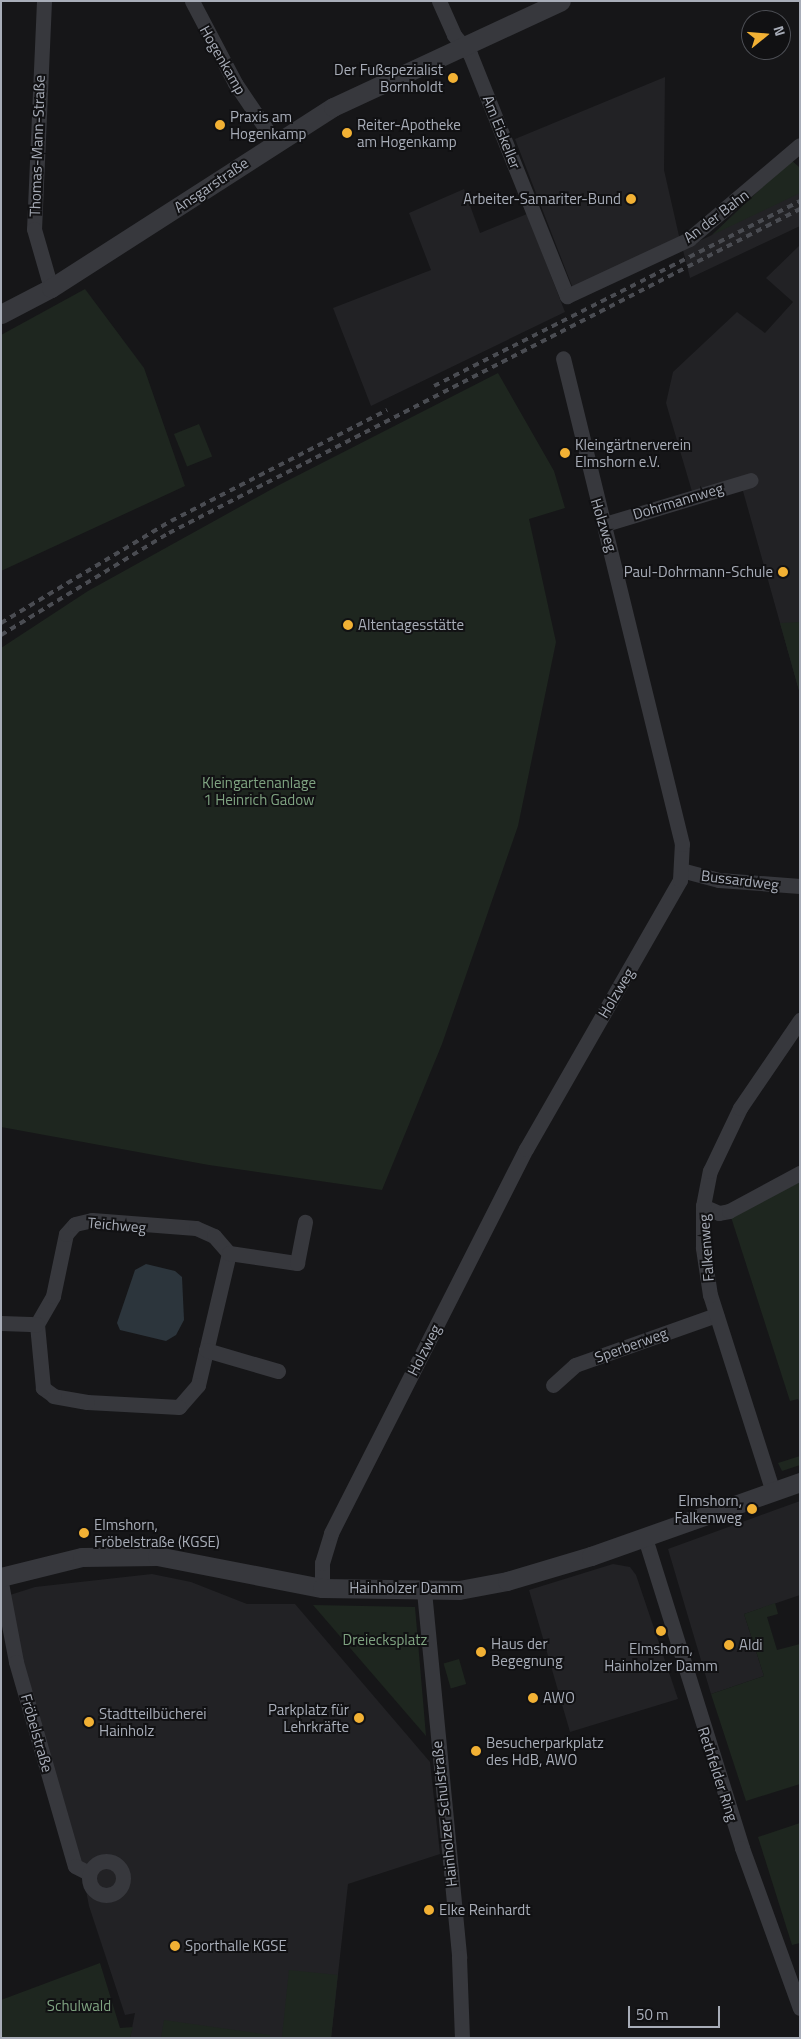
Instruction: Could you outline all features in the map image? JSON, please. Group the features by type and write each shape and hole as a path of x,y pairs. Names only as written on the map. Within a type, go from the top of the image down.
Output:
{"street":[{"name":"Thomas-Mann-Straße","path":"44,1 34,229 52,288"},
{"name":"Hogenkamp","path":"192,1 235,83 275,142"},
{"name":"Am Eiskeller","path":"439,1 462,45 470,54 567,296"},
{"name":"Ansgarstraße","path":"1,314 52,288 275,142 340,103 462,45 561,1"},
{"name":"An der Bahn","path":"567,296 627,270 709,225 800,146"},
{"name":"Holzweg","path":"322,1588 322,1563 331,1533 526,1149 665,911 681,870 682,844 605,524 591,485 562,358"},
{"name":"Dohrmannweg","path":"605,524 751,480"},
{"name":"Bussardweg","path":"681,870 719,880 800,886"},
{"name":"Falkenweg","path":"773,1492 716,1315 706,1274 704,1206 710,1171 740,1108 800,1020"},
{"path":"704,1206 720,1213 729,1211 800,1173"},
{"name":"Teichweg","path":"37,1324 52,1296 66,1234 75,1224 92,1220 196,1228 214,1236 229,1253"},
{"path":"1,1323 37,1324 43,1388 54,1396 86,1402 179,1407 198,1385 229,1253 297,1263 305,1222"},
{"name":"Sperberweg","path":"553,1385 575,1365 716,1315"},
{"path":"206,1350 278,1371"},
{"name":"Hainholzer Damm","path":"1,1577 82,1557 157,1556 322,1588 424,1591 507,1581 645,1538 800,1482"},
{"name":"Rethfelder Ring","path":"645,1538 740,1841 800,2008"},
{"name":"Fröbelstraße","path":"1,1583 16,1662 75,1866 89,1872"},
{"name":"Hainholzer Schulstraße","path":"424,1591 459,1957 462,2038"}],"shaded area":[{"path":"665,77 664,170 682,249 712,235 791,160 800,168 800,226 690,278 683,250 577,299 515,139"},
{"path":"464,189 480,233 527,214 565,312 371,406 333,308 431,270 409,213"},
{"path":"800,245 800,694 741,484 693,495 666,403 673,372 737,312 765,333 793,302 766,278"},
{"path":"146,1264 175,1271 182,1277 184,1320 176,1335 166,1341 120,1330 117,1323 135,1270"},
{"path":"800,1501 800,1595 744,1614 764,1676 711,1694 668,1549"},
{"path":"613,1564 630,1567 636,1575 678,1699 570,1732 529,1590"},
{"path":"152,1574 191,1582 247,1604 295,1604 430,1762 440,1854 348,1884 331,2038 130,2038 135,2013 125,2015 89,1906 80,1859 21,1658 10,1595 35,1587"}],"green space":[{"path":"791,160 800,168 800,193 712,235"},
{"path":"85,289 144,368 185,486 1,571 1,335"},
{"name":"Kleingartenanlage 1 Heinrich Gadow","path":"498,373 554,471 565,508 529,519 556,642 518,826 442,1044 382,1190 209,1165 1,1127 1,648 88,591 281,484"},
{"path":"199,424 212,456 187,467 174,434"},
{"path":"800,622 800,694 780,623"},
{"path":"800,1182 800,1403 798,1399 790,1401 731,1217"},
{"path":"800,1456 800,1465 782,1471 778,1463"},
{"path":"775,1603 778,1614 767,1617 777,1650 800,1644 800,1784 746,1801 711,1694 764,1676 744,1614"},
{"name":"Dreiecksplatz","path":"313,1605 415,1607 426,1736"},
{"path":"459,1659 466,1684 451,1688 444,1663"},
{"path":"800,1823 800,1943 792,1945 758,1837"},
{"name":"Schulwald","path":"100,1963 120,2028 133,2027 130,2038 1,2038 1,2000"},
{"path":"289,1970 338,1975 331,2038 282,2038"},
{"path":"164,2020 270,2035 270,2038 161,2038"}],"railway":[{"path":"434,386 800,201"},
{"path":"1,635 169,533 800,209"},
{"path":"1,623 171,521 387,410"}],"place":[{"name":"Der Fußspezialist Bornholdt","path":"453,78"},
{"name":"Praxis am Hogenkamp","path":"220,125"},
{"name":"Reiter-Apotheke am Hogenkamp","path":"347,133"},
{"name":"Arbeiter-Samariter-Bund","path":"631,199"},
{"name":"Kleingärtnerverein Elmshorn e.V.","path":"565,453"},
{"name":"Paul-Dohrmann-Schule","path":"783,572"},
{"name":"Altentagesstätte","path":"348,625"},
{"name":"Elmshorn, Falkenweg","path":"752,1509"},
{"name":"Elmshorn, Fröbelstraße (KGSE)","path":"84,1533"},
{"name":"Elmshorn, Hainholzer Damm","path":"661,1631"},
{"name":"Aldi","path":"729,1645"},
{"name":"Haus der Begegnung","path":"481,1652"},
{"name":"AWO","path":"533,1698"},
{"name":"Parkplatz für Lehrkräfte","path":"359,1718"},
{"name":"Stadtteilbücherei Hainholz","path":"89,1722"},
{"name":"Besucherparkplatz des HdB, AWO","path":"476,1751"},
{"name":"Elke Reinhardt","path":"429,1910"},
{"name":"Sporthalle KGSE","path":"175,1946"}]}
